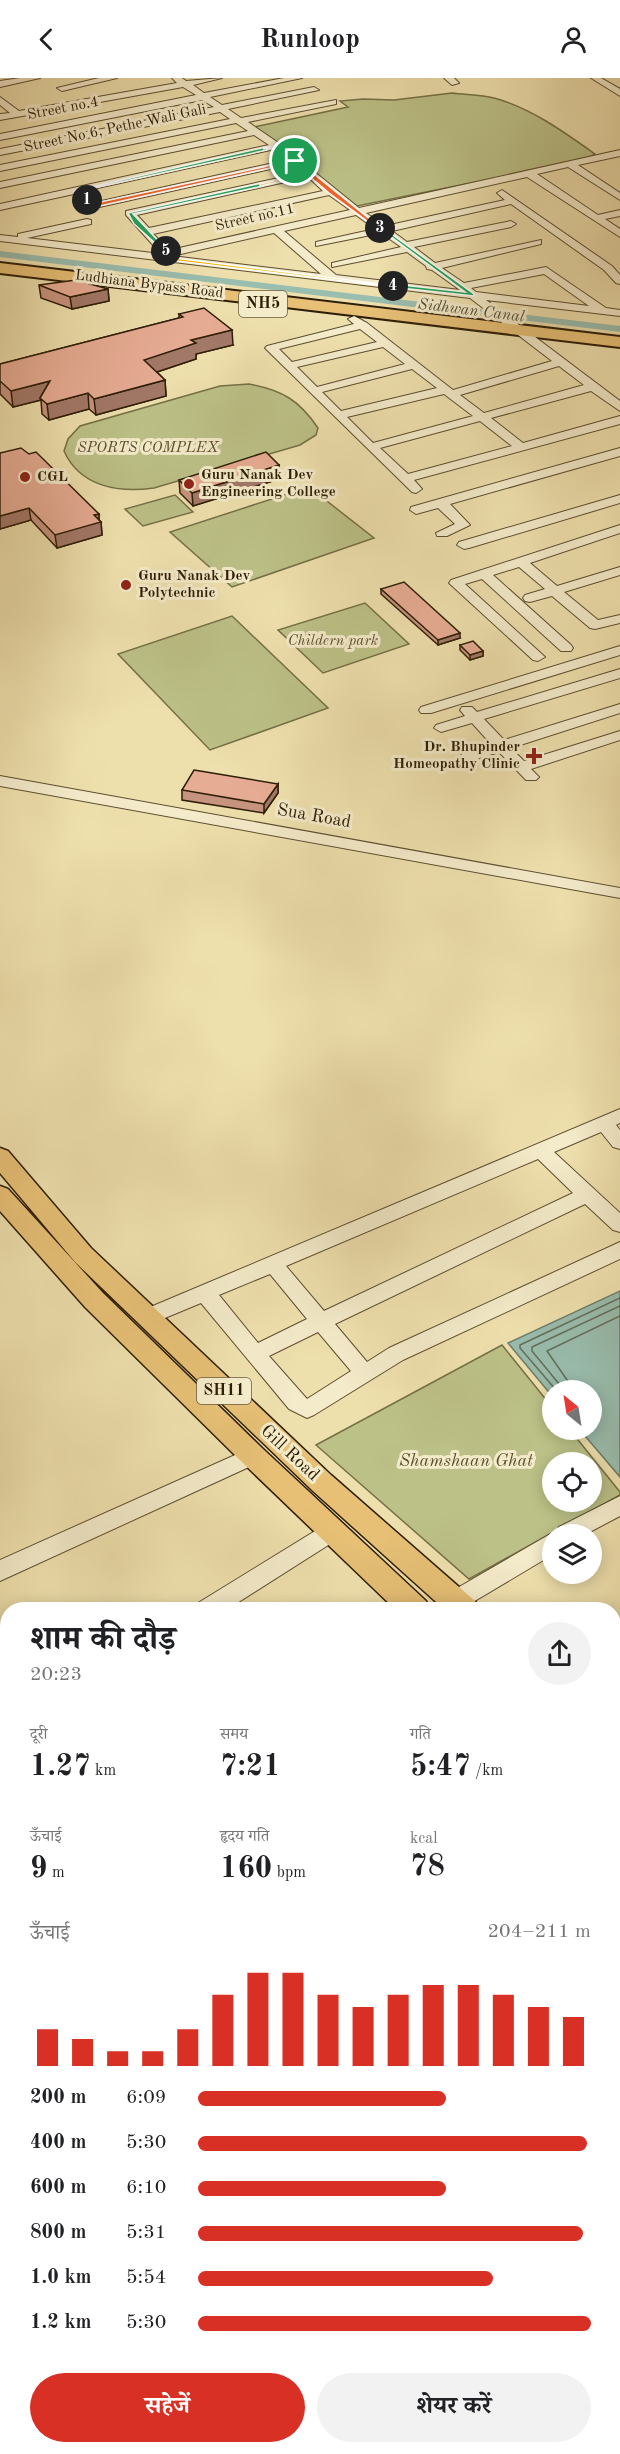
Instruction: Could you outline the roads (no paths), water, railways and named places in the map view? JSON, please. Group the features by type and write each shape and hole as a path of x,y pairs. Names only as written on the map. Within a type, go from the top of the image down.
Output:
{"highway":[{"name":"Ludhiana Bypass Road","path":"0,268 620,342"},
{"name":"Ludhiana Bypass Road","path":"0,273 348,314 519,330 620,347"}],"main road":[{"name":"Gill Road","path":"0,1157 83,1255 322,1484 457,1602"},
{"name":"Gill Road","path":"0,1195 94,1300 253,1456 408,1602"}],"street":[{"path":"62,88 113,78"},
{"path":"0,117 181,81 218,78"},
{"name":"Street no.4","path":"0,137 298,78"},
{"path":"597,79 612,78"},
{"path":"0,84 23,79 40,91"},
{"path":"597,79 620,93"},
{"path":"181,81 277,146 331,192 431,267 462,287 620,407"},
{"path":"0,152 314,90"},
{"path":"0,100 17,114"},
{"name":"Street No 6, Pethe Wali Gali","path":"0,168 333,102"},
{"path":"0,185 255,132"},
{"path":"0,207 277,146"},
{"path":"0,198 153,165 142,155"},
{"name":"Street no.11","path":"165,255 274,229 361,213 618,156"},
{"path":"77,191 95,205 295,161"},
{"path":"572,165 620,197"},
{"path":"0,168 15,182"},
{"path":"165,255 130,215 133,212 309,174"},
{"path":"530,174 620,234"},
{"path":"488,183 608,268 620,281"},
{"path":"146,232 331,192"},
{"path":"217,195 239,212"},
{"path":"320,244 513,201"},
{"path":"0,218 62,204"},
{"path":"597,218 620,213"},
{"path":"19,236 87,222"},
{"path":"336,265 511,224"},
{"path":"274,229 334,279"},
{"path":"0,234 165,255 224,266 620,313"},
{"path":"0,238 165,255"},
{"path":"216,242 232,258 224,266"},
{"path":"431,267 537,242"},
{"path":"462,287 546,270 603,311"},
{"path":"348,314 521,447"},
{"path":"363,325 272,348 416,489"},
{"path":"290,366 386,343"},
{"path":"339,416 448,392 560,362"},
{"path":"314,391 414,365"},
{"path":"371,447 596,390 620,388"},
{"path":"405,479 620,420"},
{"path":"416,510 620,452"},
{"path":"464,545 620,499"},
{"path":"441,503 464,525 442,532"},
{"path":"538,657 456,583 620,529"},
{"path":"521,562 595,625 620,619"},
{"path":"530,598 620,571"},
{"path":"484,574 566,648"},
{"path":"426,710 620,650"},
{"path":"441,728 620,673"},
{"path":"458,701 526,772 620,735"},
{"path":"467,757 620,708"},
{"name":"Sua Road","path":"0,781 362,844 620,893"},
{"path":"148,1317 612,1119 620,1142"},
{"path":"540,1150 620,1225"},
{"path":"254,1353 321,1319 588,1194"},
{"path":"205,1293 296,1403 307,1409 412,1346 620,1250"},
{"path":"273,1264 365,1374"},
{"path":"0,1571 253,1456"},
{"path":"585,1524 620,1505"},
{"path":"219,1602 333,1530"},
{"path":"464,1602 542,1550"}],"water":[{"path":"620,1291 620,1477 602,1456 602,1452 599,1452 589,1440 602,1440 602,1380 542,1380 542,1384 508,1343"}],"waterway":[{"name":"Sidhwan Canal","path":"0,254 620,329"}],"place":[{"name":"CGL","path":"25,477"},
{"name":"Guru Nanak Dev Engineering College","path":"189,484"},
{"name":"Guru Nanak Dev Polytechnic","path":"126,585"},
{"name":"Dr. Bhupinder Homeopathy Clinic","path":"534,756"}],"park label":[{"name":"SPORTS COMPLEX","path":"148,448"},
{"name":"Childern park","path":"333,641"},
{"name":"Shamshaan Ghat","path":"466,1461"}]}
